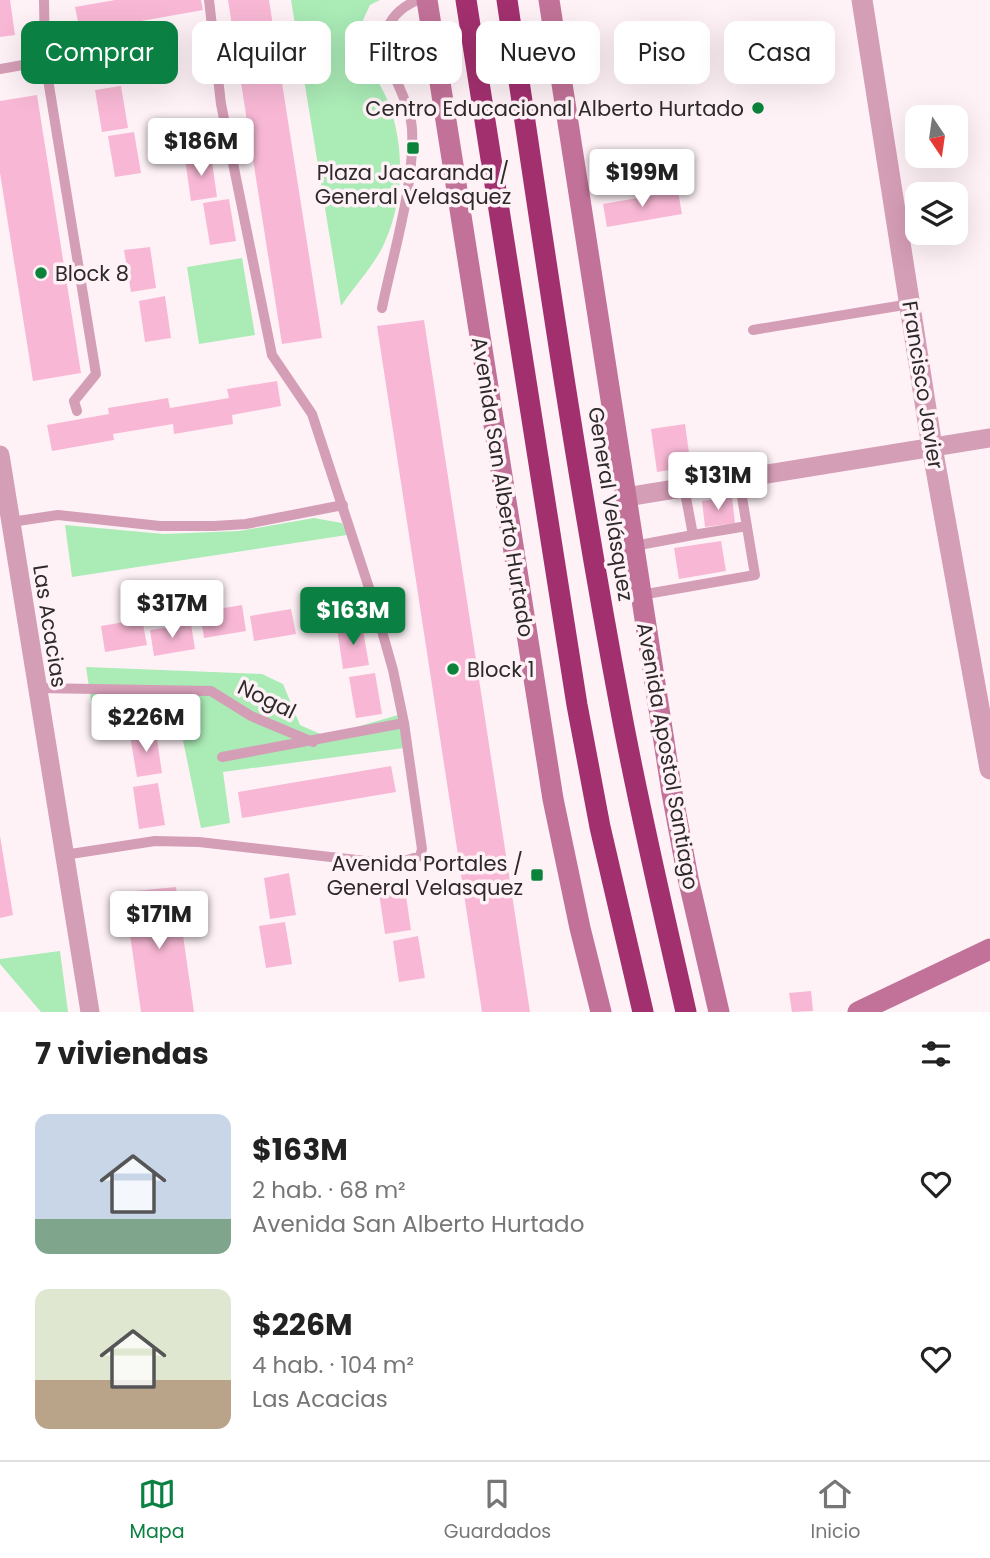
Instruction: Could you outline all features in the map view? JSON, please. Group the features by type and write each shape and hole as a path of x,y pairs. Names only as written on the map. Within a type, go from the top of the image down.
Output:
{"highway":[{"path":"466,0 579,717 602,839 643,1012"},
{"name":"General Velásquez","path":"507,0 608,642 632,770 686,1012"}],"main road":[{"name":"Avenida San Alberto Hurtado","path":"427,0 553,799 601,1012"},
{"name":"Avenida Apostol Santiago","path":"549,0 685,867 719,1012"},
{"path":"858,1012 990,949"}],"street":[{"name":"Francisco Javier","path":"862,0 932,447 990,769"},
{"path":"625,497 990,438"},
{"name":"Las Acacias","path":"0,456 3,496 10,522 90,1012"}],"lane":[{"path":"44,0 44,21"},
{"path":"64,855 155,841 199,842 398,863 420,856 422,849 404,723 393,670 343,505 313,414 272,355 221,104 209,0"},
{"path":"382,308 412,167 411,117 403,90 386,55 386,36 393,18 418,0"},
{"path":"0,69 21,65"},
{"path":"49,84 96,374 74,401 78,411"},
{"path":"753,330 910,304"},
{"path":"641,596 755,575 739,479"},
{"path":"684,487 693,535"},
{"path":"10,522 58,514 160,526 222,526 255,523 343,505"},
{"path":"633,546 747,526"},
{"name":"Nogal","path":"37,688 211,691 251,716 313,742"},
{"name":"Nogal","path":"222,757 404,723"}],"green space":[{"path":"291,0 380,0 370,5 363,21 345,21 345,84 380,84 385,95 398,139 399,192 391,227 380,252 341,306 305,84 331,84 331,21 294,21"},
{"path":"242,258 255,335 199,344 187,267"},
{"path":"314,518 342,523 347,535 72,577 65,525 164,534 239,531"},
{"path":"86,667 262,674 283,684 300,725 325,736 398,715 404,748 223,772 230,823 201,828 178,716 95,727"},
{"path":"60,951 68,1012 41,1012 0,964 0,959"}],"building":[{"path":"0,0 10,0 15,35 0,37"},
{"path":"115,0 201,0 203,10 142,21 78,21 75,7"},
{"path":"228,0 269,0 272,21 231,21"},
{"path":"241,84 282,84 322,338 282,344"},
{"path":"121,86 128,128 102,132 95,90"},
{"name":"Block 8","path":"37,95 81,373 33,381 0,173 0,101"},
{"path":"134,132 141,173 115,177 108,136"},
{"path":"211,155 217,197 191,201 185,159"},
{"path":"678,191 682,214 607,227 603,204"},
{"path":"229,199 236,241 210,245 203,203"},
{"path":"150,247 156,288 131,292 124,250"},
{"path":"165,296 171,338 145,342 139,301"},
{"name":"Block 1","path":"424,320 530,1012 482,1012 377,326"},
{"path":"277,381 281,406 232,415 233,424 174,434 173,424 113,434 114,440 52,451 47,425 109,414 108,408 168,398 170,408 229,398 227,389"},
{"path":"685,424 691,467 657,472 651,429"},
{"path":"732,497 735,523 705,527 702,501"},
{"path":"721,541 726,571 679,579 674,548"},
{"path":"242,605 246,631 204,638 200,612"},
{"path":"291,609 296,634 254,641 250,616"},
{"path":"142,619 147,645 105,652 101,626"},
{"path":"191,624 195,649 154,656 150,630"},
{"path":"362,624 369,665 343,669 337,628"},
{"path":"375,673 382,714 356,718 349,677"},
{"path":"156,732 162,773 137,777 130,736"},
{"path":"391,766 396,792 242,818 238,792"},
{"path":"158,783 165,825 139,829 133,787"},
{"path":"0,836 13,915 0,918"},
{"path":"289,873 296,915 270,919 264,878"},
{"path":"176,887 194,1012 141,1012 124,892"},
{"path":"405,889 411,930 385,934 379,893"},
{"path":"285,922 292,964 266,968 259,926"},
{"path":"418,936 425,978 399,982 393,941"},
{"path":"811,991 813,1011 792,1012 789,993"}],"place":[{"name":"Centro Educacional Alberto Hurtado","path":"758,108"},
{"name":"Plaza Jacaranda / General Velasquez","path":"413,148"},
{"name":"Block 8","path":"41,273"},
{"name":"Block 1","path":"453,669"},
{"name":"Avenida Portales / General Velasquez","path":"537,875"}]}
